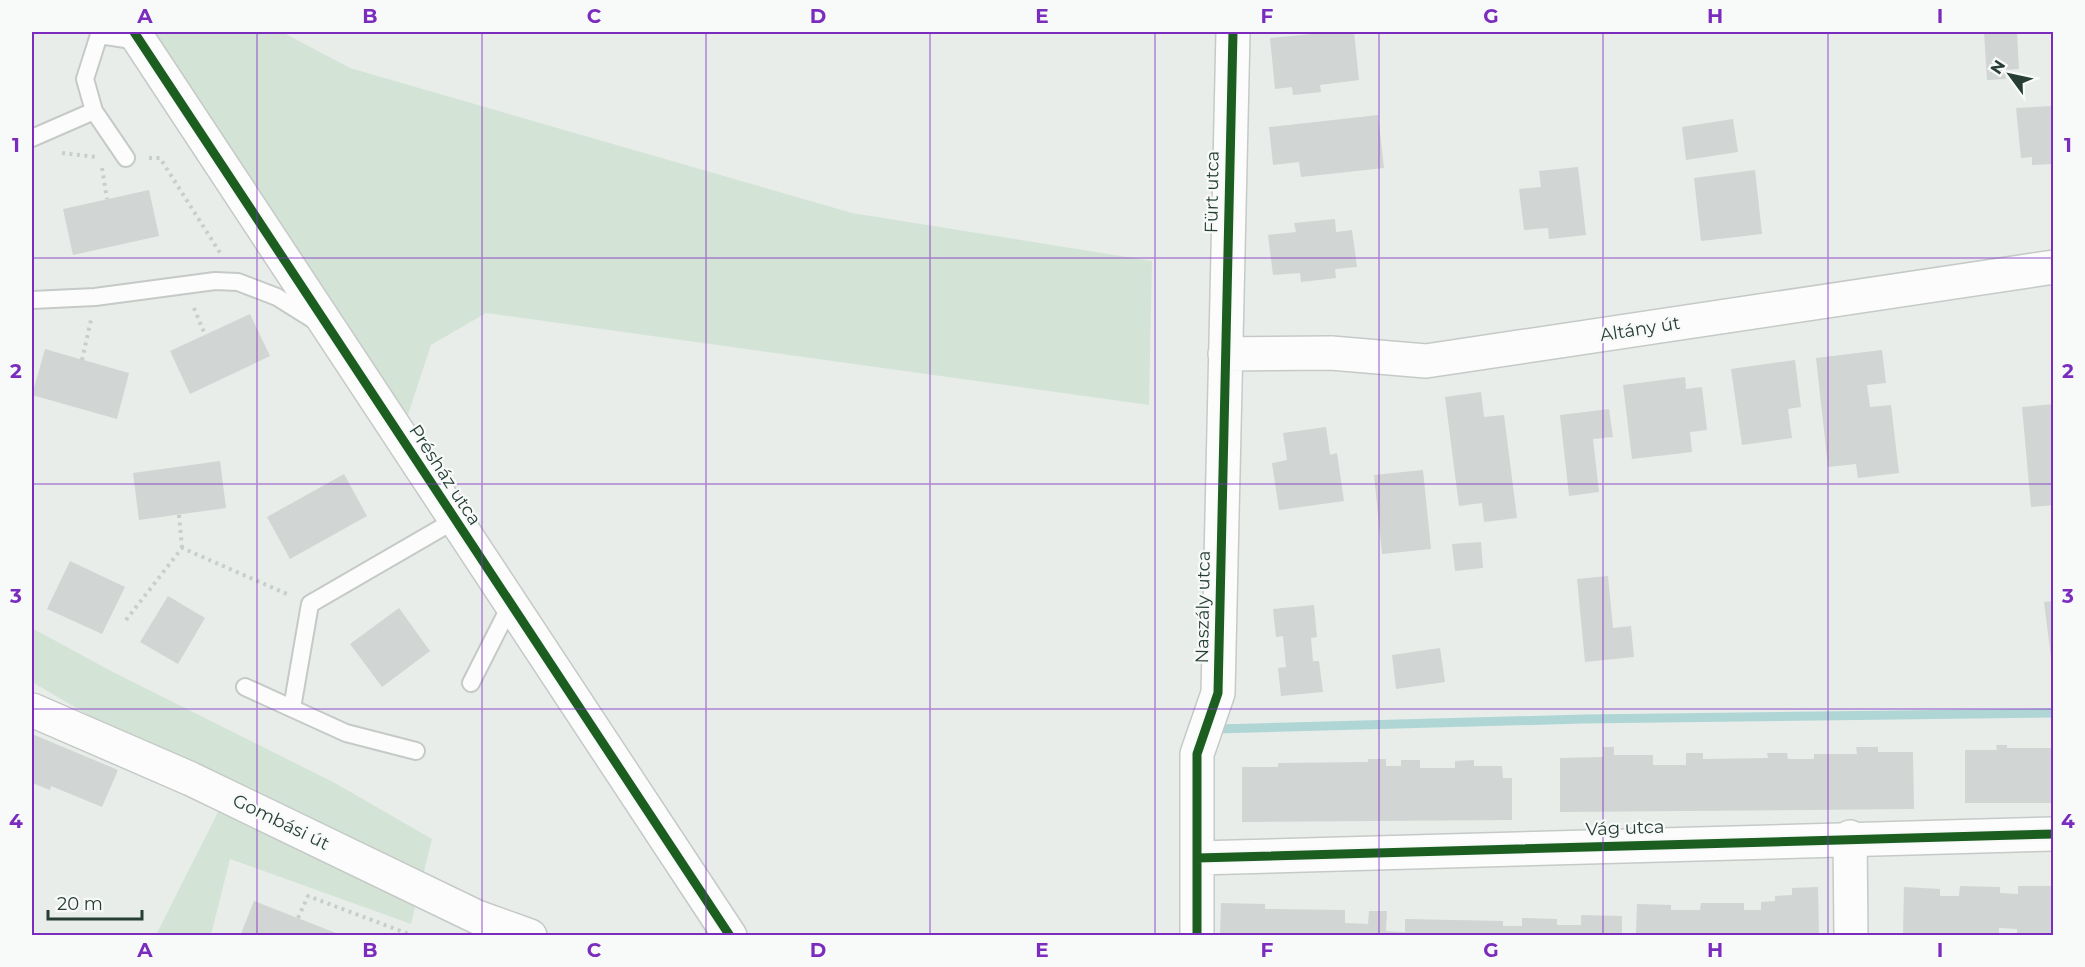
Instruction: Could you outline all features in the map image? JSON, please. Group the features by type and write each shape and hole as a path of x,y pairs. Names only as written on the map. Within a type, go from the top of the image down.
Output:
{"street":[{"name":"Fürt utca","path":"1225,354 1233,32"},
{"name":"Présház utca","path":"137,37 730,936"},
{"name":"Altány út","path":"1225,354 1331,353 1426,361 2054,267"},
{"name":"Naszály utca","path":"1197,936 1197,754 1218,693 1225,354"},
{"name":"Gombási út","path":"32,710 191,779 477,918 530,936"},
{"name":"Vág utca","path":"1197,858 1850,837 2054,834"},
{"path":"1850,837 1851,936"}],"lane":[{"path":"126,158 94,111 85,79 99,35 137,37"},
{"path":"32,138 94,111"},
{"path":"32,300 95,297 215,281 238,282 277,297 330,331"},
{"path":"292,708 310,604 455,520"},
{"path":"471,683 511,604"},
{"path":"245,687 346,733 416,751"}],"path":[{"path":"55,152 126,158 160,158 238,282"},
{"path":"82,360 95,297"},
{"path":"126,620 182,548 179,514"},
{"path":"182,548 310,604"},
{"path":"298,918 308,896 414,936"}],"green space":[{"path":"151,32 282,32 350,68 852,213 1152,261 1149,405 486,313 431,345 405,424"},
{"path":"32,628 111,671 335,783 432,839 411,924 230,859 211,935 156,935 226,796 32,682"}],"building":[{"path":"1354,32 1359,80 1320,85 1321,92 1293,95 1292,87 1275,89 1270,38"},
{"path":"1984,32 2017,32 2019,69 2005,70 2006,79 1987,80"},
{"path":"2052,106 2054,164 2032,165 2032,157 2021,158 2016,108"},
{"path":"1378,115 1384,168 1301,177 1299,162 1273,165 1269,127"},
{"path":"1733,119 1738,152 1686,160 1682,127"},
{"path":"1578,167 1586,235 1549,239 1548,228 1524,230 1519,189 1541,187 1539,171"},
{"path":"1755,170 1762,234 1701,241 1694,178"},
{"path":"149,190 159,236 73,255 63,209"},
{"path":"1335,219 1336,232 1352,230 1357,267 1335,269 1336,278 1301,282 1300,273 1273,275 1268,235 1296,232 1294,223"},
{"path":"250,314 270,356 190,394 170,351"},
{"path":"45,349 129,373 117,419 32,395"},
{"path":"1882,350 1886,383 1867,385 1870,407 1891,405 1899,473 1858,478 1856,464 1828,467 1816,358"},
{"path":"1795,360 1801,407 1788,409 1792,438 1742,445 1731,369"},
{"path":"1685,377 1686,389 1702,387 1707,430 1690,432 1692,452 1632,459 1623,385"},
{"path":"1481,392 1484,417 1504,415 1517,518 1484,522 1482,503 1459,506 1445,397"},
{"path":"2054,404 2054,505 2031,507 2022,407"},
{"path":"1609,409 1613,437 1593,439 1599,492 1569,496 1560,415"},
{"path":"1326,427 1330,455 1337,453 1344,501 1279,510 1272,463 1287,460 1283,433"},
{"path":"220,461 226,508 139,520 133,473"},
{"path":"1423,470 1431,549 1382,554 1374,475"},
{"path":"344,474 367,516 290,559 267,517"},
{"path":"1481,542 1483,568 1455,571 1452,544"},
{"path":"70,561 125,587 102,634 47,609"},
{"path":"1608,576 1613,628 1631,626 1634,657 1585,662 1577,579"},
{"path":"168,596 205,618 178,664 140,642"},
{"path":"2054,601 2054,656 2051,657 2044,602"},
{"path":"1314,605 1317,637 1311,638 1313,661 1319,661 1323,692 1281,696 1278,668 1286,667 1283,636 1276,637 1273,609"},
{"path":"399,608 430,651 382,687 350,644"},
{"path":"1440,648 1445,682 1396,689 1392,655"},
{"path":"32,734 118,770 102,807 51,786 50,790 32,783"},
{"path":"1996,745 2007,745 2007,748 2054,748 2054,803 1965,803 1965,750 1997,750"},
{"path":"1603,747 1614,747 1614,755 1653,755 1653,765 1686,765 1686,753 1703,753 1703,759 1768,758 1767,753 1787,753 1788,759 1814,759 1814,754 1857,754 1856,747 1878,747 1878,752 1913,752 1914,809 1560,812 1560,758 1603,757"},
{"path":"1368,759 1386,759 1386,766 1401,766 1401,760 1420,760 1420,768 1455,768 1455,761 1474,760 1474,766 1502,766 1503,778 1512,778 1512,820 1242,822 1242,767 1278,767 1278,763 1368,762"},
{"path":"1960,886 2000,887 2000,893 2018,894 2018,886 2054,886 2054,936 2017,936 2017,929 1999,928 1999,936 1903,936 1904,887 1940,889 1940,896 1959,896"},
{"path":"1818,887 1819,936 1220,936 1221,903 1265,904 1265,909 1345,910 1345,923 1368,924 1369,911 1387,911 1386,931 1405,932 1405,919 1503,921 1503,926 1522,926 1522,918 1557,919 1557,925 1581,925 1581,915 1622,916 1622,933 1636,933 1637,904 1671,905 1671,910 1700,910 1701,903 1744,903 1744,910 1761,910 1761,902 1775,901 1775,896 1792,895 1792,888"},
{"path":"254,901 341,935 341,936 240,936"}],"waterway":[{"path":"1216,729 1584,719 2054,713"}],"cycle path":[{"path":"134,32 730,936"},
{"path":"1197,936 1197,754 1218,693 1233,32"},
{"path":"1197,858 2054,834"}]}
